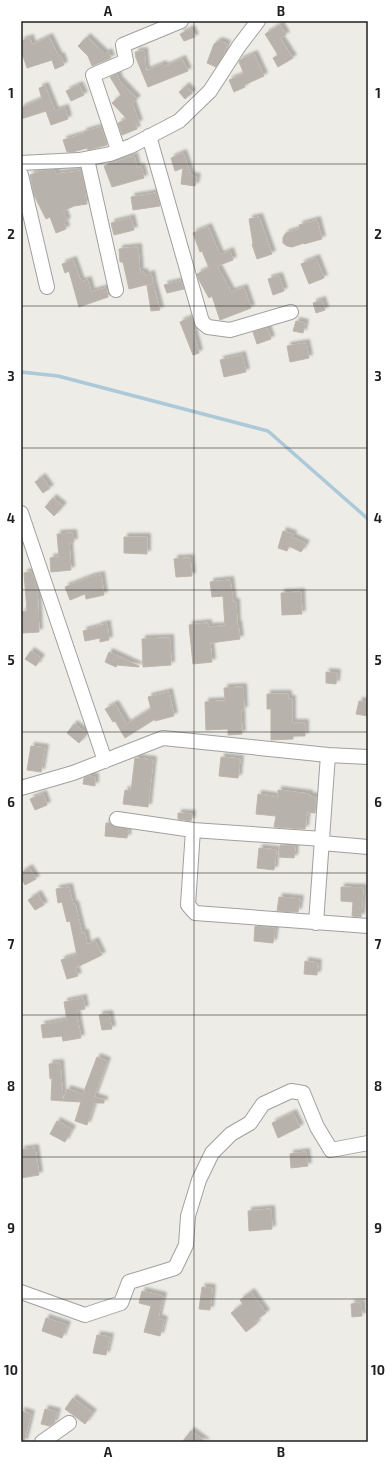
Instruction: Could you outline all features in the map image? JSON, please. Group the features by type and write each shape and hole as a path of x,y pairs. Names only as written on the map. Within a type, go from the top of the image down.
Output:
{"street":[{"path":"118,150 93,75 126,61 123,45 181,21"},
{"path":"21,163 88,159 118,150 179,121 210,91 258,21"},
{"path":"149,136 202,322 208,327 230,330 291,312"},
{"path":"88,159 116,290"},
{"path":"21,175 47,287"},
{"path":"21,514 105,761"},
{"path":"21,788 73,773 163,738 368,757"},
{"path":"316,923 328,754"},
{"path":"117,819 193,830 323,841 368,847"},
{"path":"193,830 188,905 195,913 368,926"},
{"path":"21,1292 85,1315 121,1303 130,1282 174,1268 186,1245 188,1216 199,1180 212,1153 231,1134 250,1123 263,1104 291,1091 302,1093 317,1127 331,1150 368,1142"},
{"path":"42,1442 70,1423"}],"building":[{"path":"280,25 286,35 280,38 293,58 278,67 273,58 278,55 265,34"},
{"path":"191,29 195,37 184,41 180,34"},
{"path":"49,37 59,57 61,56 64,65 55,69 52,60 27,68 23,56 21,56 21,41 30,38 32,45"},
{"path":"87,37 105,54 108,52 111,58 92,66 88,56 78,46"},
{"path":"219,41 227,44 223,56 216,67 207,63 214,44"},
{"path":"144,51 146,71 163,64 164,67 182,59 188,71 148,87 135,52"},
{"path":"254,54 264,76 244,85 245,87 234,92 229,80 244,74 239,62 240,60"},
{"path":"117,74 119,80 137,99 132,103 139,123 135,124 137,129 122,135 118,123 127,119 112,103 121,95 110,77"},
{"path":"79,85 84,95 71,101 66,91"},
{"path":"45,86 55,111 65,108 68,119 51,125 46,111 21,119 21,108 42,99 39,88"},
{"path":"186,86 192,93 185,99 179,92"},
{"path":"101,127 107,145 88,150 87,148 67,152 63,140"},
{"path":"183,153 191,176 197,177 195,186 181,184 183,168 175,171 171,158"},
{"path":"134,156 137,168 141,167 144,178 112,187 104,166"},
{"path":"44,170 54,170 56,174 81,171 85,189 87,204 74,206 63,211 67,221 64,222 66,229 56,233 50,217 46,219 34,195 30,175"},
{"path":"156,193 160,206 133,210 131,197"},
{"path":"259,217 272,254 257,259 252,244 249,219"},
{"path":"131,218 134,230 114,235 111,223"},
{"path":"317,220 322,239 292,247 283,243 283,237 286,233 300,229 299,225"},
{"path":"208,227 220,255 230,251 233,260 217,266 231,292 244,288 251,308 220,320 212,296 209,298 197,274 209,268 202,251 200,252 193,233"},
{"path":"138,247 140,273 144,272 145,276 151,274 153,283 129,289 123,262 120,262 119,249"},
{"path":"316,258 324,278 309,284 301,264"},
{"path":"73,260 81,282 88,280 91,292 106,288 108,297 79,307 69,271 65,273 62,264"},
{"path":"279,276 284,291 273,295 268,279"},
{"path":"181,281 184,289 167,293 164,285"},
{"path":"153,284 160,310 151,311 147,285"},
{"path":"322,300 325,310 316,313 313,303"},
{"path":"192,317 197,329 193,331 199,353 193,355 180,322"},
{"path":"296,321 305,323 303,333 293,331"},
{"path":"267,328 271,339 257,344 253,332"},
{"path":"306,343 309,358 290,362 287,346"},
{"path":"242,355 246,372 224,377 220,360"},
{"path":"42,477 50,488 43,493 35,482"},
{"path":"53,498 63,506 54,516 45,507"},
{"path":"283,531 293,534 292,537 306,544 301,552 289,546 287,551 278,548"},
{"path":"73,533 74,542 69,543 71,570 51,572 50,558 59,557 57,534"},
{"path":"124,537 147,537 147,554 124,553"},
{"path":"190,558 192,576 176,577 174,559"},
{"path":"32,572 37,587 39,632 23,633 22,612 27,611 24,573"},
{"path":"101,575 104,595 86,599 85,594 70,600 65,587 91,577"},
{"path":"230,580 233,602 236,602 237,624 240,639 210,643 212,662 193,664 189,625 208,623 208,627 225,626 223,596 212,597 210,582"},
{"path":"301,592 302,614 282,615 281,593"},
{"path":"107,624 109,640 100,642 100,638 85,641 83,631"},
{"path":"170,638 171,665 143,667 142,639"},
{"path":"31,651 41,658 36,666 25,659"},
{"path":"109,652 139,667 117,665 116,667 105,662"},
{"path":"326,672 337,673 336,684 326,683"},
{"path":"243,687 244,710 241,710 242,734 228,735 228,729 206,730 205,702 225,701 224,688"},
{"path":"169,692 174,716 155,721 155,719 125,738 115,721 113,722 105,709 115,704 127,724 151,709 148,697"},
{"path":"267,694 288,694 288,699 292,699 292,723 305,723 305,736 293,736 293,739 271,740 271,709 267,709"},
{"path":"359,701 368,702 368,716 356,714"},
{"path":"74,724 87,734 79,743 67,733"},
{"path":"31,746 45,748 41,772 27,770"},
{"path":"221,757 240,759 238,778 219,776"},
{"path":"135,758 153,760 148,807 123,804 125,790 131,791"},
{"path":"88,776 95,777 95,786 83,784 84,778"},
{"path":"278,790 309,794 309,796 316,797 315,813 307,812 305,829 274,827 276,816 256,814 258,794 278,797"},
{"path":"43,794 47,805 35,810 30,799"},
{"path":"178,813 192,814 191,821 178,819"},
{"path":"106,823 110,823 115,827 128,829 127,838 105,836"},
{"path":"280,845 295,846 294,858 279,857"},
{"path":"259,848 276,850 274,870 257,868"},
{"path":"29,868 36,879 25,885 21,878 21,873"},
{"path":"69,887 82,933 85,933 87,945 95,941 102,955 75,968 78,976 67,979 61,960 77,955 70,921 67,922 62,902 58,903 56,889"},
{"path":"341,887 363,888 361,917 352,916 353,902 341,901"},
{"path":"38,894 44,905 35,910 28,900"},
{"path":"279,897 300,899 298,912 277,911"},
{"path":"255,926 275,928 273,943 254,941"},
{"path":"305,961 318,963 317,975 304,974"},
{"path":"83,998 85,1009 76,1011 81,1038 63,1041 62,1036 43,1038 41,1025 67,1020 64,1002"},
{"path":"109,1014 112,1029 102,1030 99,1015"},
{"path":"97,1057 107,1061 94,1097 104,1100 104,1103 94,1103 87,1125 75,1121 81,1102 63,1101 67,1089 83,1094"},
{"path":"60,1063 63,1101 51,1100 52,1078 50,1079 49,1064"},
{"path":"293,1113 300,1127 278,1138 272,1123"},
{"path":"57,1121 72,1129 65,1142 50,1134"},
{"path":"35,1148 39,1175 21,1178 21,1150"},
{"path":"306,1152 308,1166 291,1168 290,1154"},
{"path":"271,1209 272,1229 249,1231 248,1211"},
{"path":"202,1287 212,1288 210,1310 199,1309"},
{"path":"142,1291 163,1296 158,1318 164,1320 160,1336 144,1332 151,1306 139,1303"},
{"path":"251,1292 266,1313 255,1321 257,1323 246,1332 231,1313 243,1304 240,1300"},
{"path":"361,1303 362,1316 352,1317 351,1304"},
{"path":"46,1318 67,1325 62,1338 42,1331"},
{"path":"97,1335 110,1337 106,1355 93,1353"},
{"path":"73,1398 93,1413 85,1424 65,1409"},
{"path":"45,1409 57,1412 54,1423 50,1426 41,1424"},
{"path":"21,1411 31,1414 24,1442 21,1442"},
{"path":"191,1431 206,1442 182,1442"}],"waterway":[{"path":"21,372 58,376 268,431 368,519"}]}
